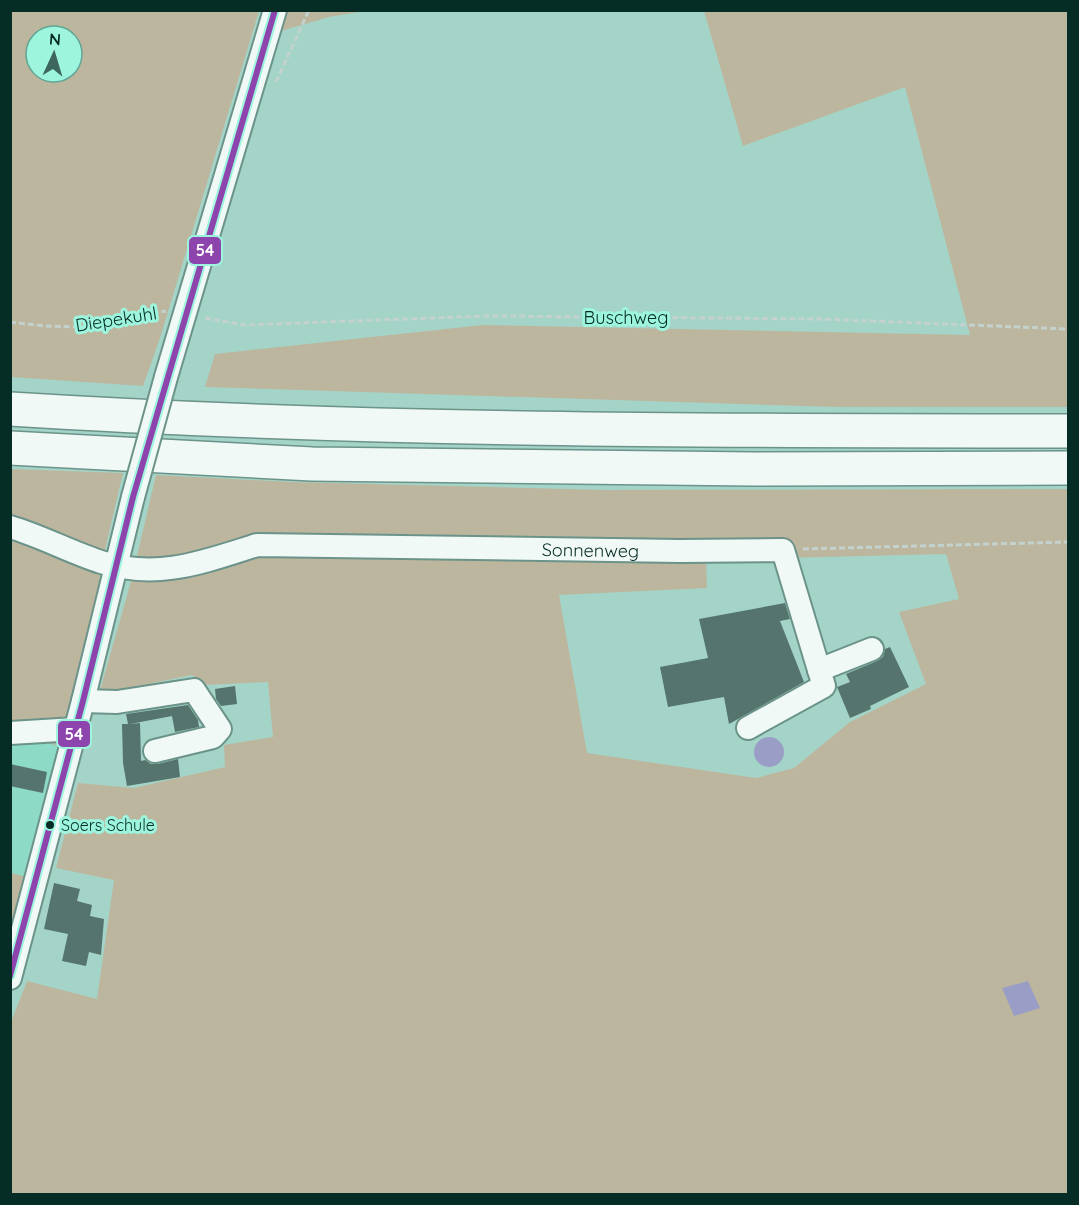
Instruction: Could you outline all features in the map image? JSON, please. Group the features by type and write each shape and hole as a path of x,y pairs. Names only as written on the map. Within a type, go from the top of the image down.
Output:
{"highway":[{"path":"10,409 147,417 322,423 748,431 1068,431"},
{"path":"10,448 312,464 742,469 1068,468"}],"street":[{"path":"10,978 76,729 133,497 166,377 275,10"},
{"name":"Sonnenweg","path":"10,527 116,566 166,570 194,565 257,545 680,551 783,550"},
{"path":"748,728 824,686 783,550"},
{"path":"819,670 872,649"},
{"path":"83,701 117,702 194,690 220,729 213,737 155,751"},
{"path":"10,733 76,729"}],"path":[{"path":"272,92 309,10"},
{"name":"Diepekuhl","path":"10,322 78,327 170,311 186,313"},
{"name":"Buschweg","path":"186,313 245,325 485,316 634,316 821,319 1068,329"},
{"path":"783,550 1068,542"}],"shaded area":[{"path":"10,11 259,11 160,338 143,386 11,377"},
{"path":"280,11 365,11 329,17 274,33"},
{"path":"704,11 1068,11 1068,407 837,407 205,387 215,354 483,325 970,335 905,87 743,146"},
{"path":"11,469 123,473 105,550 67,748 32,739 11,740"},
{"path":"156,475 291,482 604,490 1068,489 1068,1194 11,1194 10,1025 27,981 97,999 114,880 56,868 78,783 134,788 225,767 224,745 273,737 268,682 205,685 192,675 99,694 132,578 162,581 196,575 260,553 256,536 192,560 137,556","holes":["946,554 959,599 899,612 926,684 850,722 794,768 756,778 587,753 559,595 707,588 706,560"]},
{"path":"32,739 67,748 32,878 11,873 10,740"},
{"path":"11,873 32,878 11,957"}],"water":[{"path":"769,737 775,738 783,746 783,758 775,766 769,767 763,766 755,758 754,752 755,746 763,738"},
{"path":"1028,981 1040,1008 1014,1016 1002,988"}],"building":[{"path":"785,603 790,619 780,621 804,682 729,724 724,697 668,707 660,667 708,658 699,619"},
{"path":"890,647 909,687 870,706 871,709 850,718 837,687 850,682 846,674 877,661 883,657 885,649"},
{"path":"235,686 237,704 221,706 216,699 215,689"},
{"path":"188,705 198,720 199,727 175,732 172,716 130,724 140,723 141,761 158,764 178,759 180,777 127,786 123,763 122,724 128,724 126,714"},
{"path":"10,764 47,772 43,793 10,786"},
{"path":"54,883 80,889 77,901 92,905 90,916 104,919 101,955 89,952 86,966 62,961 68,934 44,929"}],"transit line":[{"name":"54","path":"10,976 83,701 133,497 275,10"}],"place":[{"name":"Soers Schule","path":"50,825"}]}
